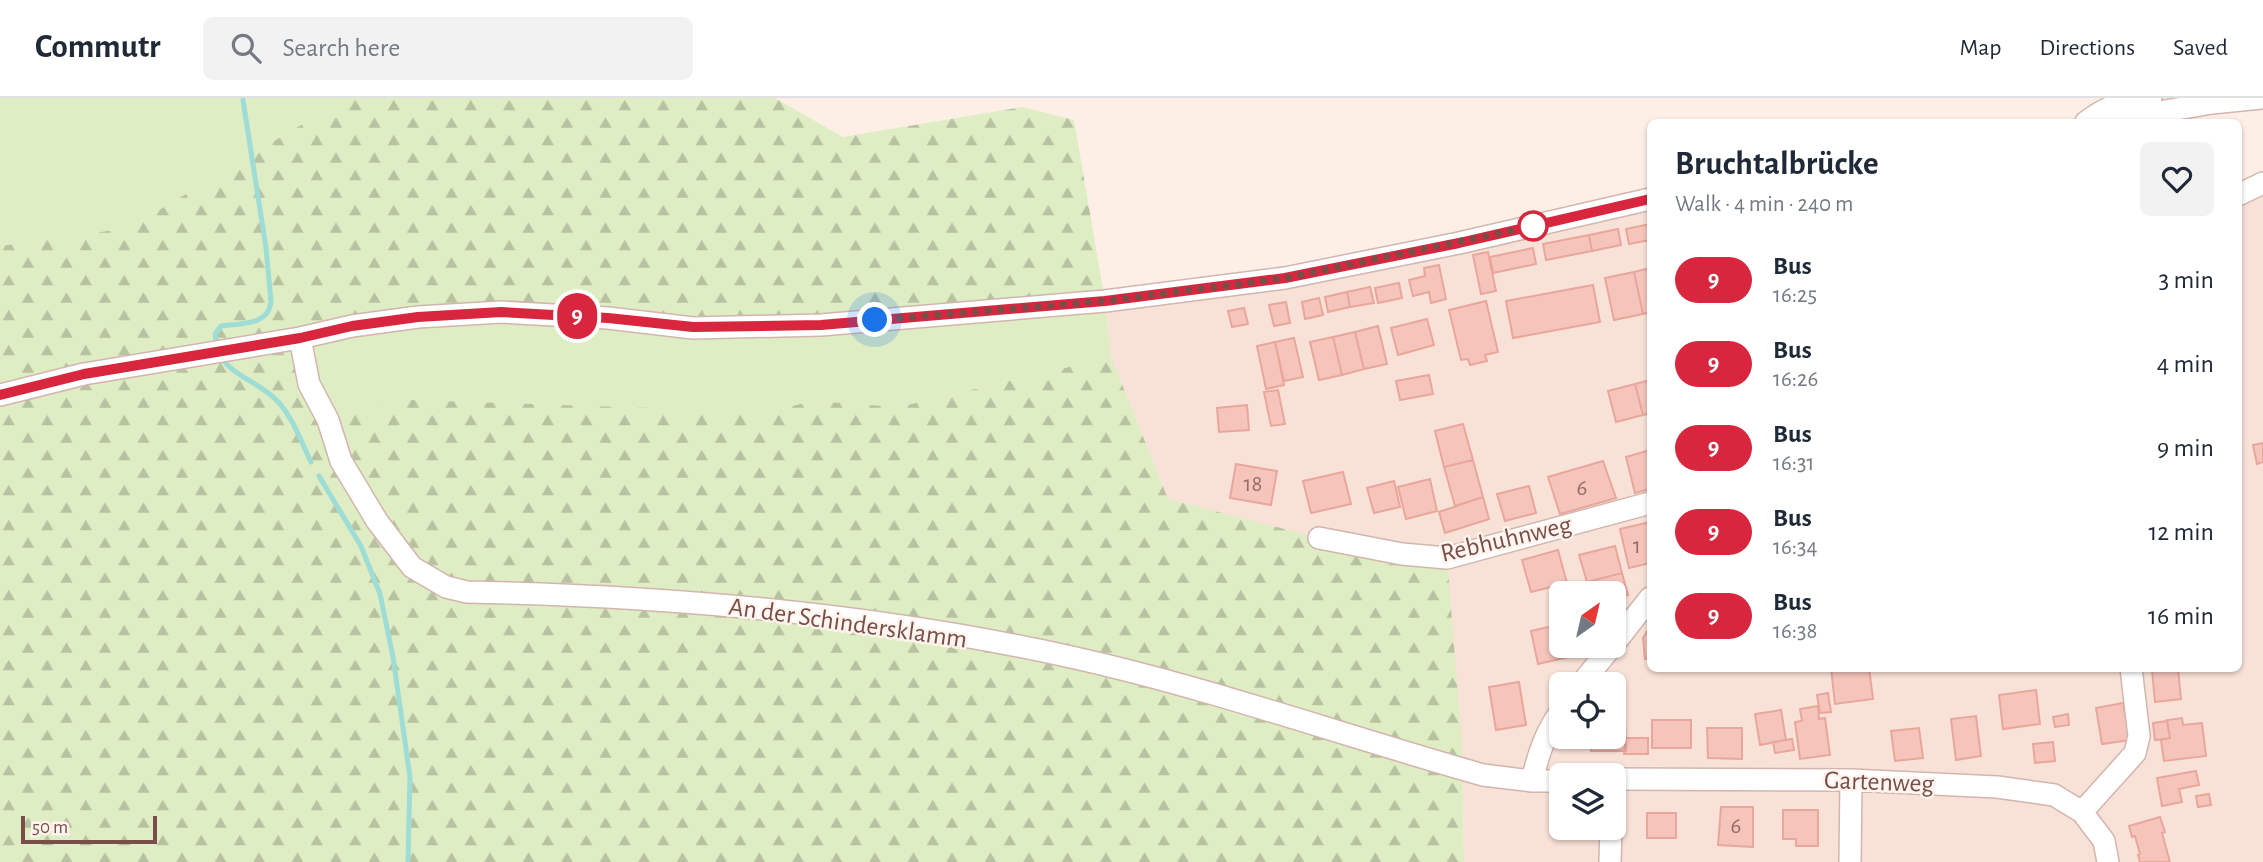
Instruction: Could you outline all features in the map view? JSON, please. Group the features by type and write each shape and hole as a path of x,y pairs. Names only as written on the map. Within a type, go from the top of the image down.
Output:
{"street":[{"path":"2091,119 2104,109 2133,99 2151,98"},
{"path":"2116,119 2202,101 2261,98"},
{"path":"2242,193 2263,183"},
{"path":"0,395 84,374 300,338 352,326 418,317 501,312 706,327 821,325 1105,301 1285,278 1459,243 1647,200"},
{"name":"An der Schindersklamm","path":"300,338 309,384 328,420 341,461 358,491 412,568 446,587 467,592 659,599 827,615 975,640 1069,657 1148,676 1483,775 1532,781"},
{"name":"Rebhuhnweg","path":"1319,538 1402,554 1447,558 1647,504"},
{"path":"1626,628 1647,602"},
{"path":"1591,672 1602,658"},
{"path":"2082,813 2135,753 2139,736 2131,672"},
{"path":"1549,728 1539,752 1532,781 1549,780"},
{"name":"Gartenweg","path":"1626,779 1851,780 2008,789 2054,795 2082,813 2104,841 2108,862"},
{"path":"1850,862 1851,780"},
{"path":"1610,862 1611,840"}],"shaded area":[{"path":"2263,183 2263,862 1464,862 1462,747 1319,538 1168,499 1111,357 1105,301 1285,278 1647,200 1647,672 2242,672 2242,193"}],"green space":[{"path":"0,98 346,98 129,228 0,246"},
{"path":"346,98 775,98 843,137 1022,107 1074,120 1105,301 821,325 501,312 300,337 328,420 412,400 769,412 812,401 899,407 1111,357 1168,499 1319,538 1447,558 1462,747 1464,862 0,862 0,246 129,228"},
{"path":"1105,301 1111,357 899,407 812,401 769,412 328,420 300,338 352,326"}],"building":[{"path":"1647,225 1647,241 1629,244 1626,229"},
{"path":"1618,229 1621,245 1592,251 1589,235"},
{"path":"1589,235 1592,251 1546,260 1543,244"},
{"path":"1533,248 1536,264 1493,273 1490,257"},
{"path":"1488,252 1496,291 1481,294 1473,255"},
{"path":"1439,265 1446,299 1431,303 1429,292 1413,296 1409,280 1425,276 1424,268"},
{"path":"1647,269 1647,313 1643,314 1634,272"},
{"path":"1634,272 1643,314 1614,320 1605,278"},
{"path":"1399,283 1402,298 1378,303 1375,288"},
{"path":"1593,285 1600,322 1513,338 1506,301"},
{"path":"1370,287 1374,303 1350,307 1347,292"},
{"path":"1347,292 1350,307 1328,312 1325,297"},
{"path":"1319,298 1323,315 1305,319 1302,302"},
{"path":"1486,301 1498,352 1485,355 1487,361 1470,365 1468,359 1461,360 1449,310"},
{"path":"1286,302 1290,323 1274,326 1269,305"},
{"path":"1244,308 1248,324 1232,327 1228,311"},
{"path":"1427,319 1434,345 1398,355 1391,328"},
{"path":"1378,326 1387,364 1364,369 1355,332"},
{"path":"1355,332 1364,369 1342,375 1333,337"},
{"path":"1333,337 1342,375 1319,380 1310,342"},
{"path":"1294,338 1303,377 1284,381 1275,342"},
{"path":"1275,342 1284,385 1266,389 1257,346"},
{"path":"1429,375 1433,394 1400,400 1396,381"},
{"path":"1647,381 1647,414 1643,415 1635,384"},
{"path":"1635,384 1643,415 1616,422 1608,391"},
{"path":"1278,390 1285,424 1271,426 1264,392"},
{"path":"1247,405 1249,430 1219,432 1217,408"},
{"path":"1463,424 1473,460 1444,467 1435,431"},
{"path":"2263,443 2263,462 2257,464 2253,445"},
{"path":"1647,451 1647,490 1635,493 1626,457"},
{"path":"1473,460 1483,497 1455,506 1444,467"},
{"path":"1603,461 1616,498 1560,514 1548,477"},
{"path":"1236,464 1277,471 1271,505 1230,498"},
{"path":"1343,472 1351,504 1311,513 1303,481"},
{"path":"1430,479 1437,511 1406,519 1398,487"},
{"path":"1394,481 1400,507 1374,513 1367,488"},
{"path":"1529,486 1536,513 1505,521 1497,494"},
{"path":"1483,497 1489,519 1445,533 1439,512"},
{"path":"1647,523 1647,564 1629,568 1620,529"},
{"path":"1615,546 1622,573 1587,581 1579,555"},
{"path":"1558,550 1566,581 1549,581 1549,588 1531,592 1522,560"},
{"path":"1622,573 1624,581 1591,581"},
{"path":"1549,627 1549,658 1564,658 1538,664 1531,631"},
{"path":"1647,632 1645,659 1643,638"},
{"path":"1831,672 1870,672 1873,699 1835,704"},
{"path":"2152,672 2178,672 2181,699 2155,702"},
{"path":"1519,682 1526,725 1496,730 1489,687"},
{"path":"2036,690 2040,724 2003,729 1999,695"},
{"path":"1828,693 1831,712 1820,713 1817,695"},
{"path":"2123,703 2130,740 2102,744 2096,708"},
{"path":"1818,706 1819,719 1825,718 1830,755 1800,759 1795,722 1802,721 1800,709"},
{"path":"1781,710 1786,740 1760,745 1755,714"},
{"path":"2068,714 2069,725 2055,727 2053,717"},
{"path":"1976,716 1981,756 1956,760 1951,719"},
{"path":"2182,718 2183,725 2202,723 2206,756 2164,761 2161,740 2170,738 2167,720"},
{"path":"1652,720 1691,720 1691,748 1652,748"},
{"path":"2167,721 2170,738 2155,740 2153,723"},
{"path":"1707,728 1742,728 1742,759 1708,758"},
{"path":"1919,728 1923,758 1895,761 1891,731"},
{"path":"1626,738 1648,738 1648,754 1624,754"},
{"path":"1792,739 1794,750 1775,753 1773,742"},
{"path":"2053,742 2055,761 2035,763 2033,744"},
{"path":"1591,749 1626,749 1626,751"},
{"path":"2196,771 2199,785 2179,789 2182,802 2162,806 2157,778"},
{"path":"2209,794 2211,805 2198,807 2196,796"},
{"path":"1721,807 1753,807 1753,847 1718,845"},
{"path":"1783,810 1818,810 1818,846 1796,846 1796,839 1783,839"},
{"path":"1647,813 1676,813 1676,838 1647,838"},
{"path":"2160,817 2170,862 2140,862 2135,836 2132,837 2129,826"}],"waterway":[{"path":"216,340 215,334 221,326 259,319 269,310 271,302 266,248 243,100"},
{"path":"219,356 232,369 279,402 311,462"},
{"path":"319,476 361,546 380,594 393,657 410,777 408,862"}],"bus line":[{"name":"9","path":"0,395 84,374 300,338 352,326 418,317 501,312 608,318 693,327 821,325 1105,301 1285,278 1459,243 1647,200"}],"route":[{"path":"875,320 1105,301 1285,278 1533,226"}]}
